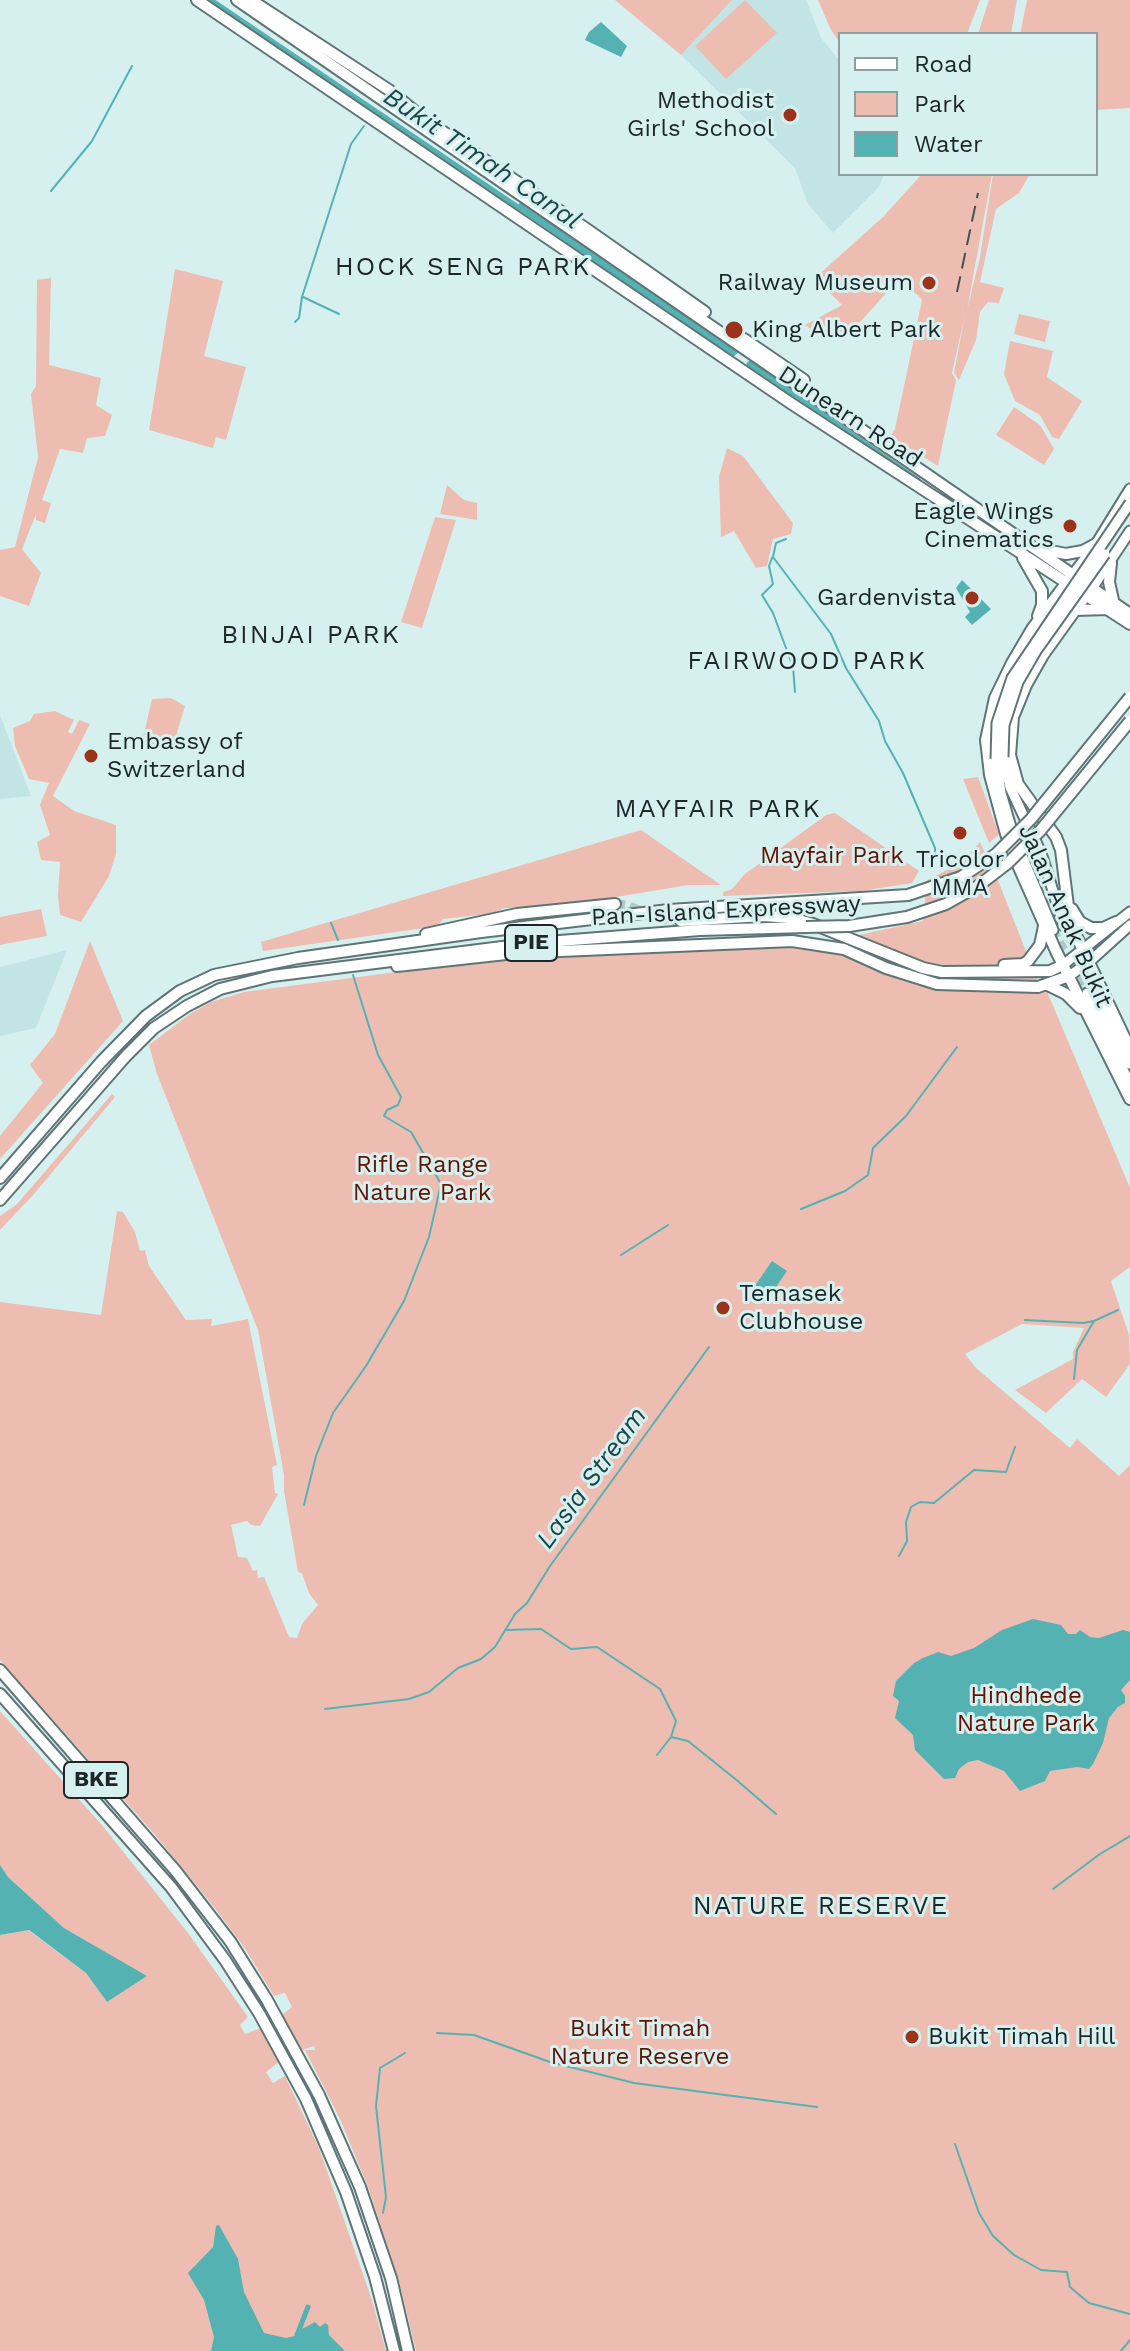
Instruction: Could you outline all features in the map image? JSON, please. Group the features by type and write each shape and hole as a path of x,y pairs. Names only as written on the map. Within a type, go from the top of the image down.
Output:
{"highway":[{"name":"Dunearn Road","path":"197,0 816,419 1078,586"},
{"path":"237,0 402,113 519,187"},
{"path":"251,0 389,90 428,122 860,428 1037,547 1078,586 1130,616"},
{"path":"349,64 352,72 350,78"},
{"path":"393,133 402,113"},
{"path":"418,149 421,134 429,130"},
{"path":"692,308 846,410 860,428"},
{"path":"816,419 829,419 831,412 827,404"},
{"path":"1037,547 1066,554 1083,551 1099,539"},
{"path":"1011,546 1028,563 1042,591 1042,605 1032,629"},
{"path":"1111,563 1109,582 1112,605"},
{"name":"Jalan Anak Bukit","path":"1078,586 1075,610 1043,655 1019,699 1012,726 1010,755 1018,784 1056,837 1061,850 1073,929 1130,1049"},
{"name":"Jalan Anak Bukit","path":"1078,586 1032,629 995,698 986,740 990,775 1006,834 1063,965 1130,1099"},
{"path":"1075,610 1112,605"},
{"path":"1042,617 1053,618 1063,628"},
{"name":"Pan-Island Expressway","path":"0,1178 114,1046 146,1016 180,991 214,975 298,958 481,932 669,910 876,898 928,890 961,877 996,854 1031,819 1130,697"},
{"name":"Pan-Island Expressway","path":"0,1200 154,1028 220,989 272,976 534,943 761,928 849,926 922,913 956,899 997,872 1018,853 1050,819 1130,721"},
{"path":"1067,900 1077,919 1084,925 1100,928 1116,922"},
{"path":"298,958 350,945 424,935 517,914 615,904"},
{"path":"681,921 763,916 792,918 923,968 962,973 977,967 1050,971 1063,965"},
{"path":"1026,968 1049,927"},
{"path":"302,973 355,971 515,953 792,941 844,949 886,968 937,984 1029,987 1048,985 1069,976"},
{"path":"1048,985 1066,994 1091,1022"},
{"name":"BKE","path":"0,1670 175,1870 230,1941 267,2000 319,2095 360,2187 391,2278 408,2351"},
{"name":"BKE","path":"0,1694 171,1887 225,1960 259,2013 306,2099 346,2192 375,2277 394,2351"}],"main road":[{"path":"1078,586 1099,539 1130,489"},
{"path":"1078,586 1130,503"},
{"path":"1078,586 1130,515"},
{"path":"1099,539 1113,546 1127,536"},
{"path":"1078,586 1111,563 1127,536"},
{"name":"Jalan Anak Bukit","path":"1049,927 1013,834 1001,793 997,723 1012,678 1078,586"},
{"name":"Jalan Anak Bukit","path":"999,758 1041,853 1064,926"},
{"path":"1063,965 1130,912"},
{"path":"1069,976 1130,925"},
{"name":"Jalan Anak Bukit","path":"1130,1064 1090,992 1130,1084"}],"shaded area":[{"name":"Methodist Girls' School","path":"732,0 806,0 821,38 838,59 838,176 883,176 879,187 833,233 808,204 795,168 681,55"},
{"path":"0,715 31,796 0,799"},
{"path":"67,950 36,1028 0,1036 0,967"}],"green space":[{"path":"615,0 732,0 681,55"},
{"path":"745,0 777,33 726,79 695,46"},
{"path":"818,0 980,0 968,32 838,32 838,40"},
{"path":"989,0 1017,0 1011,32 979,32"},
{"path":"1027,0 1130,0 1130,108 1098,110 1098,32 1020,32"},
{"path":"920,176 992,176 967,310 980,257 993,176 1029,176 1019,193 996,209 980,282 1004,288 999,303 988,302 980,312 976,340 959,380 954,373 965,315 952,373 956,380 938,466 890,436 895,429 922,300 919,296 898,280 843,341 827,329 819,335 805,325 842,305 815,278 883,217"},
{"path":"175,269 223,281 204,356 246,367 226,440 216,437 213,448 149,430"},
{"path":"51,278 49,365 101,378 96,405 112,415 105,436 87,438 83,453 60,449 42,500 51,503 45,523 36,520 36,514 22,549 41,573 29,606 0,596 0,550 15,547 38,457 31,394 36,386 37,280"},
{"path":"1019,314 1050,321 1045,342 1014,334"},
{"path":"1010,341 1053,351 1047,377 1082,401 1059,439 1052,437 1040,415 1015,401 1004,374"},
{"path":"1014,407 1040,425 1054,449 1044,465 996,435"},
{"path":"727,448 743,456 793,523 791,534 773,539 767,566 756,568 734,531 721,537 719,477"},
{"path":"447,485 464,500 477,503 477,520 440,514"},
{"path":"435,517 456,520 422,628 401,622"},
{"path":"171,698 185,706 172,749 164,752 143,738 152,699"},
{"path":"55,711 74,720 68,732 72,734 79,720 90,724 53,796 74,811 116,825 116,854 109,876 81,922 60,915 60,862 41,860 37,842 50,835 40,805 49,783 29,779 15,746 13,728 30,721 34,714"},
{"path":"978,777 999,834 989,843 963,779"},
{"name":"Mayfair Park","path":"835,813 919,871 912,883 861,891 723,896 723,892 732,889 745,874 826,815"},
{"path":"641,830 721,885 689,885 555,907 505,908 488,914 443,919 438,926 263,951 261,942"},
{"path":"980,842 1041,989 1046,989 1130,1188 1130,1267 1111,1281 1129,1335 1130,1364 1106,1397 1082,1379 1046,1413 1015,1390 1073,1359 1084,1328 1022,1324 965,1354 976,1368 1070,1448 1077,1439 1119,1476 1130,1465 1130,2351 416,2351 398,2277 368,2187 340,2119 305,2050 315,2050 314,2046 288,2055 266,2072 273,2083 285,2076 319,2148 372,2300 386,2351 0,2351 0,1935 28,1930 86,1973 107,2002 146,1976 64,1928 8,1877 0,1865 0,1711 101,1824 188,1933 248,2017 240,2025 245,2034 271,2024 292,2007 285,1993 274,1996 244,1947 214,1907 156,1836 0,1660 0,1302 101,1315 117,1211 123,1212 135,1232 140,1251 145,1250 149,1266 186,1320 212,1319 211,1326 248,1319 277,1465 272,1467 275,1493 278,1494 260,1526 247,1521 231,1525 238,1557 247,1558 253,1571 257,1570 258,1578 264,1577 289,1637 297,1638 302,1624 318,1605 309,1593 302,1573 298,1572 258,1330 157,1074 149,1045 211,1002 244,992 473,962 795,946 849,956 905,979 915,961 877,947 859,935 923,921 927,880 961,863"},
{"path":"41,909 47,936 0,945 0,917"},
{"path":"90,941 123,1021 0,1159 0,1136 43,1083 30,1065 55,1034"},
{"path":"112,1094 115,1097 0,1230 0,1216 17,1204"}],"water":[{"path":"601,22 627,46 621,57 585,40"},
{"path":"521,201 740,351 733,357 516,208"},
{"path":"752,360 831,414 827,421 746,367 747,362"},
{"name":"Gardenvista","path":"962,580 991,609 972,625 965,617 970,612 956,588"},
{"path":"772,1261 787,1271 765,1303 750,1293"},
{"path":"1033,1619 1061,1625 1068,1634 1076,1634 1080,1630 1090,1637 1099,1638 1123,1630 1130,1632 1130,1680 1121,1690 1125,1703 1109,1718 1103,1743 1093,1764 1089,1769 1077,1767 1050,1771 1045,1781 1020,1791 1004,1771 978,1760 968,1762 959,1769 955,1778 944,1779 915,1750 913,1735 895,1718 899,1701 893,1696 896,1681 923,1658 938,1652 951,1656 974,1648 1002,1630"},
{"path":"0,1865 8,1877 64,1928 147,1976 107,2002 86,1973 29,1930 0,1935"},
{"path":"219,2225 238,2259 244,2292 264,2333 286,2338 299,2335 302,2329 315,2322 320,2327 325,2323 329,2335 345,2351 211,2351 214,2337 204,2300 188,2273 213,2247 216,2226"}],"waterway":[{"name":"Bukit Timah Canal","path":"211,0 521,209"},
{"path":"51,191 92,141 132,66"},
{"path":"295,322 299,318 302,297 351,144 364,126"},
{"path":"303,297 339,314"},
{"name":"Bukit Timah Canal","path":"824,415 918,480"},
{"path":"786,539 776,543 773,557 831,634 846,668 879,721 885,741 903,773 935,848 935,859"},
{"path":"772,558 769,566 773,584 762,595 773,613 793,667 795,692"},
{"path":"331,923 338,940"},
{"path":"304,1505 316,1456 333,1413 366,1366 404,1301 429,1237 441,1184 411,1132 384,1116 387,1110 398,1105 401,1097 378,1055 353,975"},
{"name":"Lasia Stream","path":"801,1209 845,1191 868,1175 873,1148 906,1116 957,1047"},
{"path":"621,1255 668,1225"},
{"path":"1025,1320 1083,1323 1118,1310"},
{"path":"1074,1379 1077,1350 1094,1321"},
{"name":"Lasia Stream","path":"325,1709 409,1699 429,1692 458,1668 481,1659 495,1647 515,1614 527,1603 550,1566 709,1347"},
{"path":"899,1556 907,1541 906,1522 911,1507 920,1502 934,1503 974,1470 1006,1472 1015,1447"},
{"name":"Lasia Stream","path":"507,1630 541,1629 571,1649 597,1647 660,1689 676,1721 671,1737 688,1741 739,1782"},
{"path":"657,1755 671,1737"},
{"name":"Lasia Stream","path":"740,1783 776,1814"},
{"path":"1053,1889 1130,1836"},
{"path":"437,2033 474,2035 550,2062 634,2083 817,2107"},
{"path":"383,2213 386,2197 376,2106 380,2068 405,2053"},
{"path":"955,2144 979,2213 993,2236 1014,2255 1041,2270 1067,2272 1070,2287 1089,2303 1130,2314"},
{"path":"297,2335 308,2307"},
{"path":"1121,2351 1130,2340"}],"tunnel":[{"path":"615,904 657,918 681,921"},
{"path":"1064,926 1093,990"},
{"path":"1053,930 1087,993"}],"railway":[{"path":"957,292 978,193"}],"place":[{"name":"Methodist Girls' School","path":"790,115"},
{"name":"Railway Museum","path":"929,283"},
{"name":"King Albert Park","path":"734,330"},
{"name":"Eagle Wings Cinematics","path":"1070,526"},
{"name":"Gardenvista","path":"972,598"},
{"name":"Embassy of Switzerland","path":"91,756"},
{"name":"Tricolor MMA","path":"960,833"},
{"name":"Temasek Clubhouse","path":"723,1308"},
{"name":"Bukit Timah Hill","path":"912,2037"}],"district":[{"name":"HOCK SENG PARK","path":"463,267"},
{"name":"BINJAI PARK","path":"311,635"},
{"name":"FAIRWOOD PARK","path":"807,661"},
{"name":"MAYFAIR PARK","path":"718,809"},
{"name":"NATURE RESERVE","path":"821,1906"}],"park label":[{"name":"Rifle Range Nature Park","path":"422,1179"},
{"name":"Hindhede Nature Park","path":"1026,1710"},
{"name":"Bukit Timah Nature Reserve","path":"640,2043"}]}
